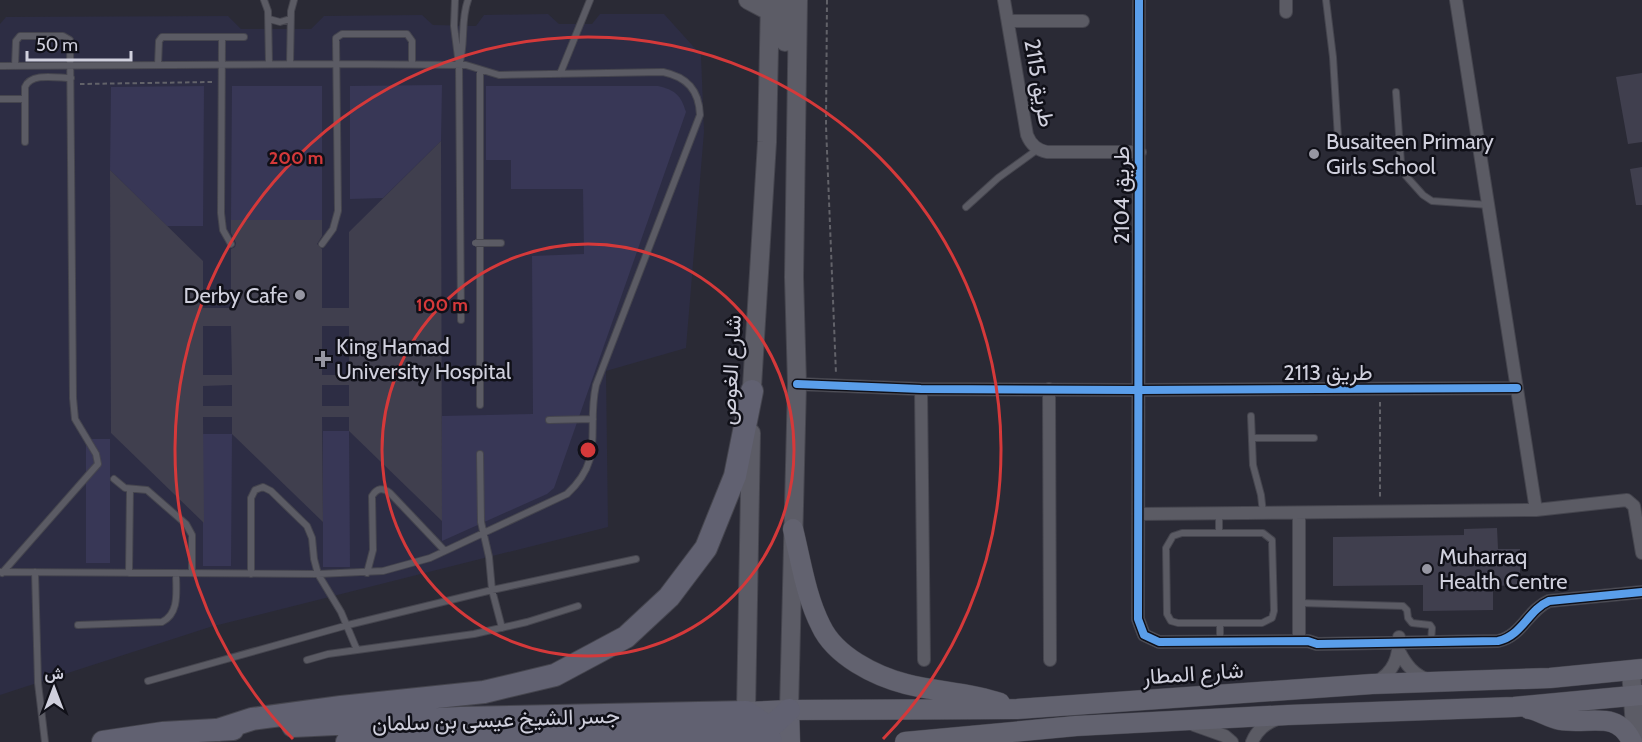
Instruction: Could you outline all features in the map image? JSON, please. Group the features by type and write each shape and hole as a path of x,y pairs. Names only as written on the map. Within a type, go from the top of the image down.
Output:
{"highway":[{"path":"218,730 252,719 484,692 555,675 626,637 669,597 706,548 735,476 752,391"},
{"path":"347,742 755,731 783,717 789,710"},
{"name":"جسر الشيخ عيسى بن سلمان","path":"103,742 163,733 461,718 755,731"}],"main road":[{"path":"748,0 770,6"},
{"path":"785,0 788,248 794,277"},
{"path":"790,742 797,384 794,277 798,0"},
{"name":"شارع الغوص","path":"755,731 752,391 767,152 770,6"},
{"path":"793,529 812,603 821,628 839,650 873,672 905,684 983,697 1017,709"},
{"path":"1634,742 1636,670"},
{"name":"شارع المطار","path":"789,710 1017,709 1372,684 1550,678 1636,670"},
{"name":"شارع المطار","path":"905,742 1076,726 1287,715 1514,707 1637,695"},
{"path":"1514,707 1538,711 1563,720 1613,722 1625,728 1634,742"},
{"path":"1011,742 1076,726"}],"street":[{"name":"طريق 2115","path":"1004,0 1027,135 1032,145 1047,152 1140,152"},
{"name":"طريق 2104","path":"1139,0 1138,619 1144,635 1159,642 1221,642"},
{"path":"1456,0 1536,510"},
{"name":"طريق 2115","path":"1008,21 1083,21"},
{"path":"797,384 921,389 1139,390"},
{"name":"طريق 2113","path":"1139,390 1517,388"},
{"path":"921,389 924,660"},
{"path":"1049,389 1050,660"},
{"path":"1138,514 1536,510 1627,500 1634,506 1642,553"},
{"path":"1299,513 1300,603 1304,641"},
{"path":"1221,642 1304,641 1317,638 1399,644 1431,639 1498,641 1512,635 1526,623 1538,607 1549,601 1642,592"},
{"path":"1399,644 1403,660 1416,673 1424,678 1442,682"},
{"path":"1372,684 1390,671 1399,644"},
{"path":"1252,742 1266,724 1287,715"},
{"path":"1181,721 1209,729 1232,742"}],"lane":[{"path":"264,0 269,20 269,64"},
{"path":"290,64 290,19 294,0"},
{"path":"455,0 454,26 459,65 461,320"},
{"path":"459,65 464,15 468,0"},
{"path":"560,74 590,0"},
{"path":"1326,0 1333,57 1338,138"},
{"path":"269,20 280,22 290,19"},
{"path":"322,244 333,229 338,211 336,40 340,34 407,34 411,38 412,64"},
{"path":"1,573 98,464 96,454 75,419 73,398 70,42 63,36 18,37 15,66"},
{"path":"158,65 159,41 162,37 244,37"},
{"path":"222,37 221,221 231,244"},
{"path":"0,66 412,64 466,65 499,75 663,72 686,81 695,90 700,102 697,127 596,385 592,453 587,469 579,483 567,494 430,558 399,568 366,573 1,573"},
{"path":"480,71 480,405"},
{"path":"25,142 25,87 31,79 71,81"},
{"path":"1396,92 1401,163 1406,176 1423,195 1432,201 1489,205"},
{"path":"0,99 25,99"},
{"name":"طريق 2115","path":"966,207 998,178 1038,149"},
{"path":"461,243 501,243"},
{"path":"1251,416 1254,471 1261,495 1263,514"},
{"path":"549,420 593,420"},
{"path":"1252,438 1314,438"},
{"path":"480,454 481,522 489,557 492,590 502,628"},
{"path":"114,479 121,486 147,490 186,524 192,535 192,573"},
{"path":"251,574 251,498 255,490 263,487 272,491 307,526 312,538 318,574 348,625 357,650"},
{"path":"129,573 130,489"},
{"path":"366,573 373,550 372,496 378,489 390,493 444,550"},
{"path":"1219,514 1219,533"},
{"path":"1182,533 1263,533 1272,540 1274,611 1272,618 1266,623 1221,623 1174,622 1169,618 1166,548 1170,539 1182,533"},
{"path":"148,681 348,625 492,590 636,559"},
{"path":"35,572 38,683 45,742"},
{"path":"78,625 162,622 169,619 174,613 176,573"},
{"path":"1300,603 1403,606 1412,623 1430,625 1431,639"},
{"path":"307,660 328,654 429,641 502,628 578,606"},
{"path":"1221,623 1221,642"}],"path":[{"path":"827,0 826,126 837,386"},
{"path":"71,81 222,82"},
{"path":"1380,390 1380,513"}],"shaded area":[{"name":"King Hamad University Hospital","path":"548,14 559,24 592,24 600,14 664,14 701,55 704,132 686,348 606,371 608,527 210,627 0,695 0,24 6,17 228,16 241,29 311,29 324,16 422,15 433,25 476,26 484,15"},
{"path":"442,85 441,141 383,198 350,199 350,86"},
{"path":"204,86 203,226 167,226 110,170 111,87"},
{"path":"232,86 322,86 322,220 231,220"},
{"path":"486,86 658,86 677,94 686,112 554,488 547,494 442,541 442,416 533,414 532,256 584,254 583,189 511,189 511,160 486,160"},
{"path":"323,431 349,431 350,567 323,567"},
{"path":"203,434 232,434 231,566 203,566"},
{"path":"86,439 110,439 110,563 86,563"}],"building":[{"path":"1642,73 1642,142 1628,144 1616,77"},
{"path":"441,141 442,521 349,431 349,417 322,417 323,522 232,434 232,417 203,417 204,523 111,433 110,170 203,261 203,308 231,308 231,249 236,243 231,233 231,220 322,220 322,236 317,244 322,249 322,308 349,308 349,232","holes":["203,326 231,326 232,375 203,375","322,326 349,326 349,375 322,375","232,385 232,406 203,406 203,386","322,385 349,385 349,406 322,406"]},
{"path":"1642,167 1642,205 1636,205 1630,169"},
{"name":"Muharraq Health Centre","path":"1497,528 1498,549 1520,549 1520,585 1493,586 1493,610 1423,611 1423,585 1333,586 1333,537 1464,535 1464,529"}],"cycle path":[{"path":"1139,0 1138,619 1144,635 1159,642 1308,641 1317,644 1498,641 1513,634 1536,610 1549,601 1642,592"},
{"path":"797,384 921,389 1517,388"}],"place":[{"name":"Busaiteen Primary Girls School","path":"1314,154"},
{"name":"Derby Cafe","path":"300,295"},
{"name":"King Hamad University Hospital","path":"323,359"},
{"name":"Muharraq Health Centre","path":"1427,569"}]}
